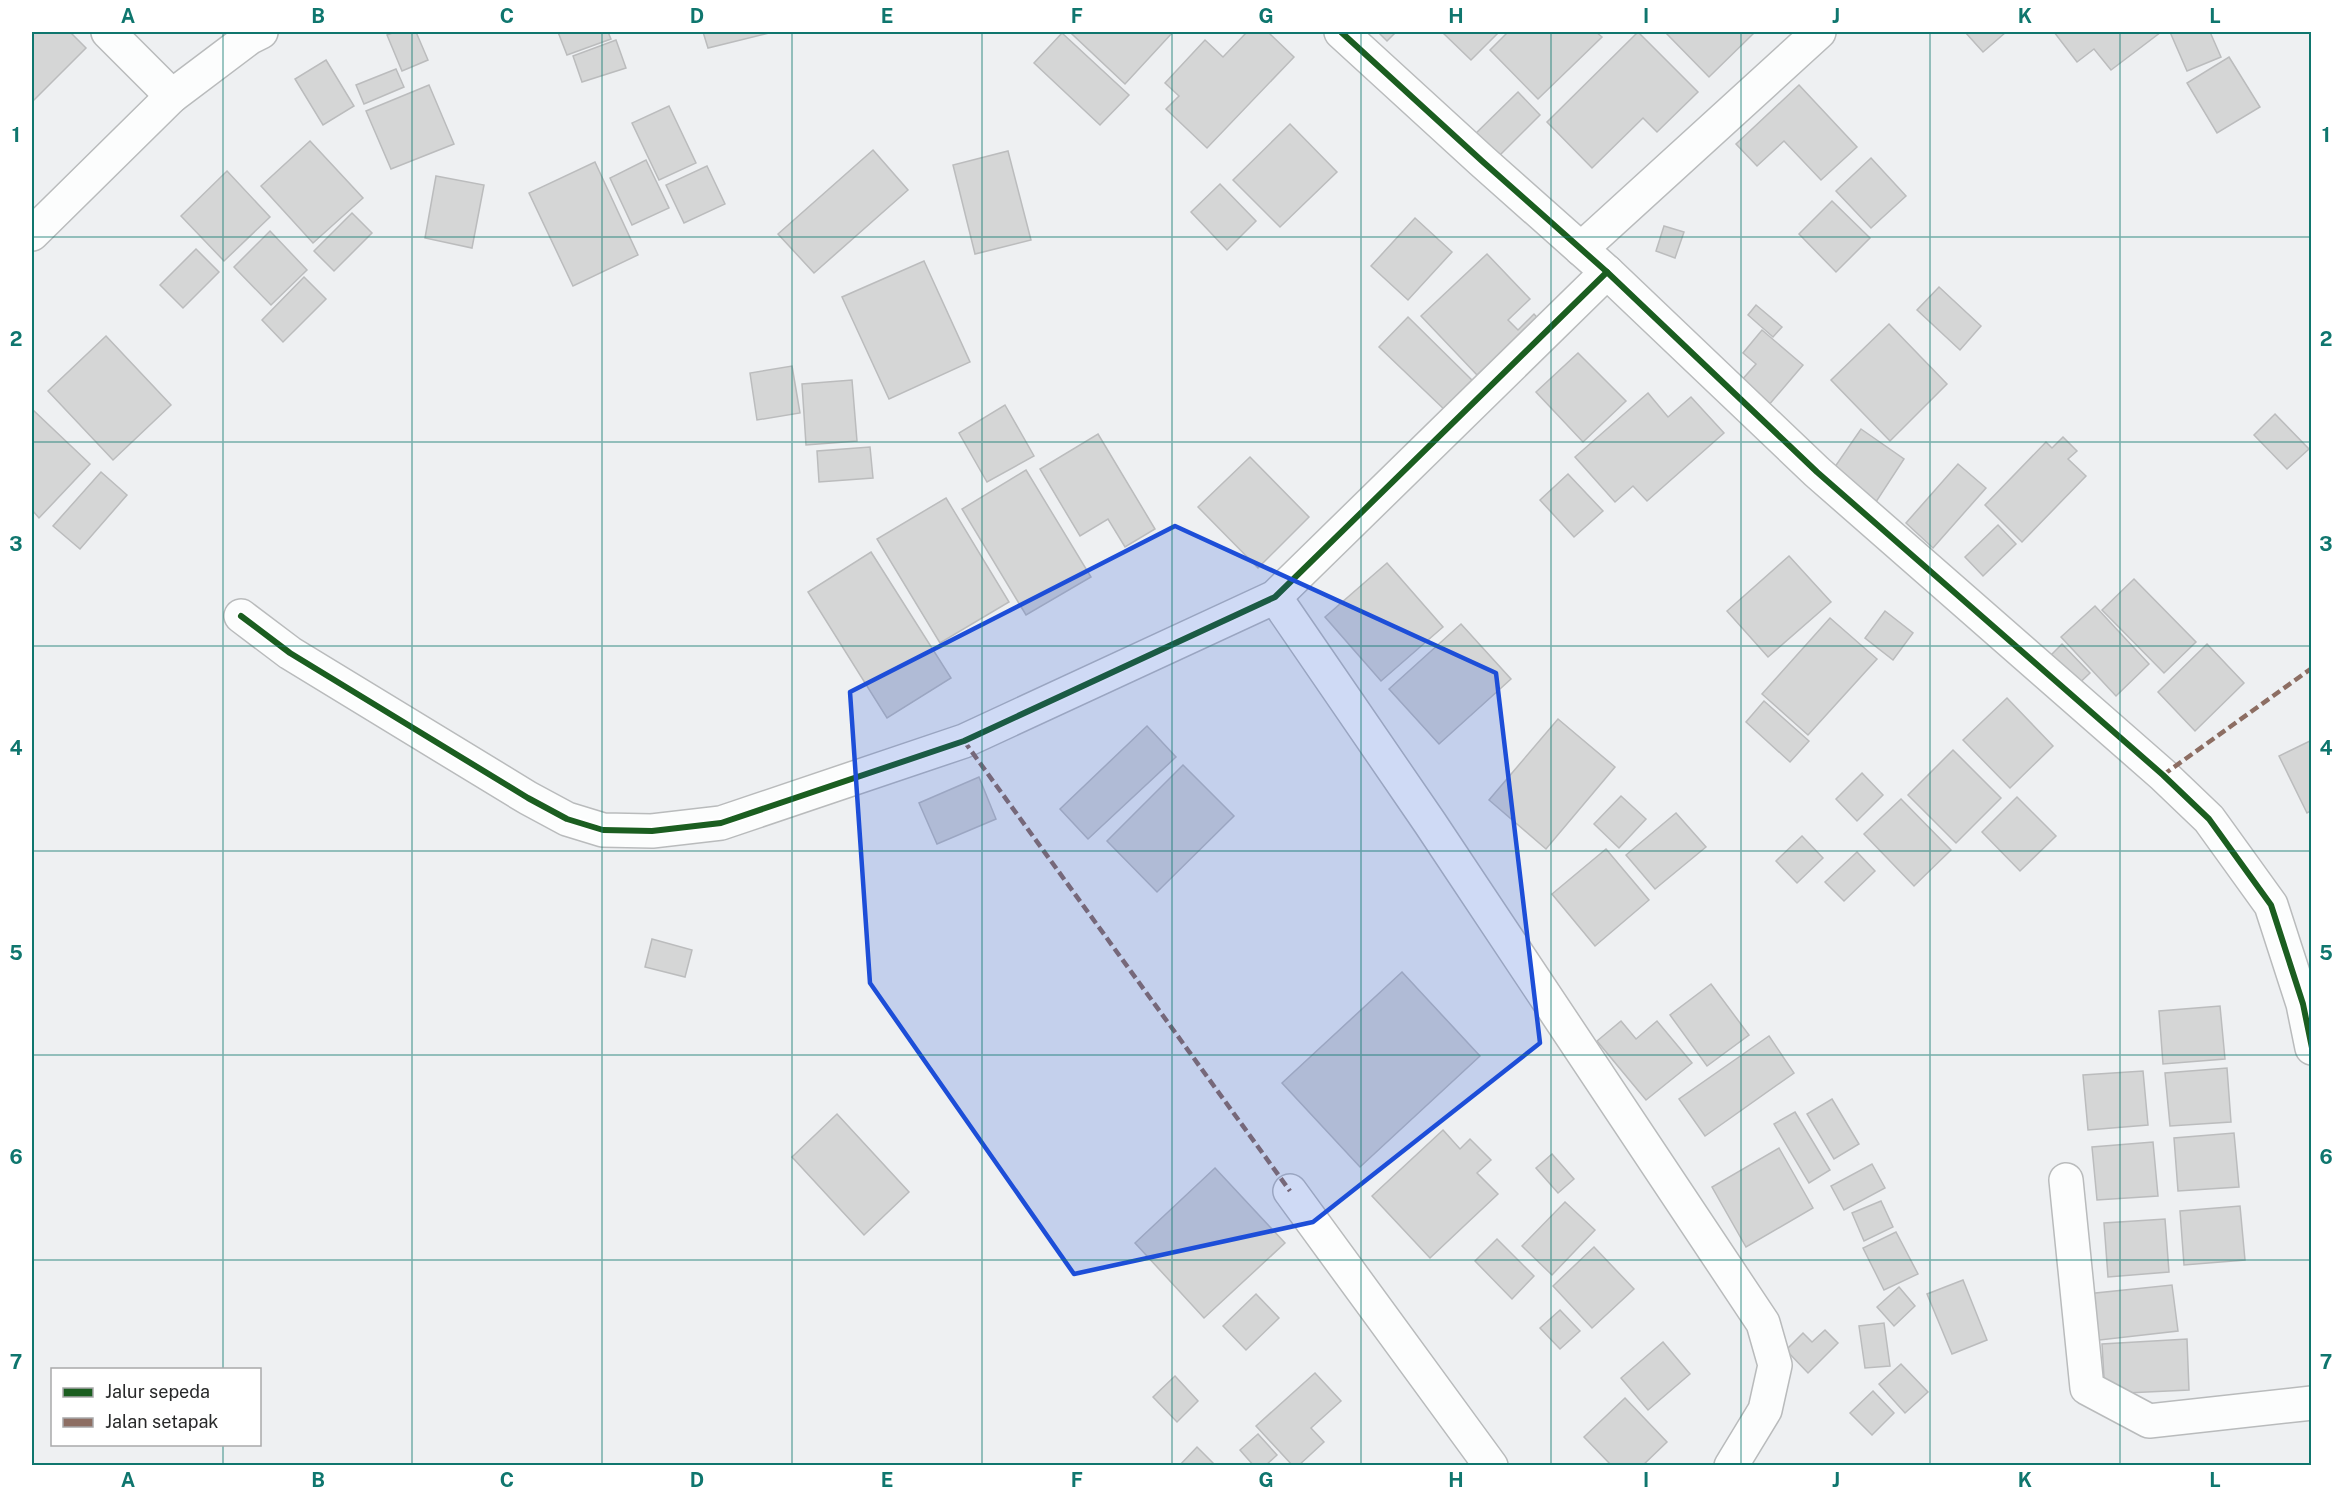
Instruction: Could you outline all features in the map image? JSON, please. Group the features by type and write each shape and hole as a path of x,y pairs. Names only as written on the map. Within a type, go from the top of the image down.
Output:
{"street":[{"path":"108,32 172,96"},
{"path":"32,234 172,96 249,38 261,32"},
{"path":"1341,32 1607,272 1817,472 2209,819 2271,905 2303,1004 2312,1048"},
{"path":"1581,249 1819,32"},
{"path":"241,616 290,653 528,798 567,819 603,830 652,831 721,823 964,741 1275,597 1607,272"},
{"path":"1275,597 1430,823 1764,1323 1775,1365 1765,1410 1731,1466"},
{"path":"2066,1180 2087,1389 2149,1421 2312,1403"},
{"path":"1290,1191 1491,1466"}],"highlighted area":[{"path":"1175,526 1496,673 1540,1043 1313,1222 1074,1274 870,983 850,692"}],"building":[{"path":"32,32 70,32 86,48 32,102"},
{"path":"395,32 416,32 428,60 402,71 387,35"},
{"path":"558,32 608,32 611,39 567,55"},
{"path":"703,32 773,32 708,48"},
{"path":"1075,32 1173,32 1125,84 1072,34"},
{"path":"1247,32 1268,32 1294,57 1207,148 1166,109 1179,96 1165,83 1205,40 1223,57"},
{"path":"1378,32 1396,32 1387,41"},
{"path":"1442,32 1499,32 1471,60"},
{"path":"1508,32 1596,32 1602,37 1538,99 1490,50"},
{"path":"1638,32 1698,92 1657,132 1643,118 1592,168 1547,122"},
{"path":"1665,32 1755,32 1709,77"},
{"path":"1965,32 2006,32 1983,52"},
{"path":"2054,32 2161,32 2111,70 2094,49 2077,62"},
{"path":"2170,32 2210,32 2221,57 2187,71"},
{"path":"1062,33 1129,95 1100,125 1034,63"},
{"path":"616,40 626,68 582,82 573,56"},
{"path":"2229,57 2260,107 2217,133 2187,83"},
{"path":"326,60 354,106 323,125 295,79"},
{"path":"396,69 404,87 364,104 356,85"},
{"path":"429,85 454,144 391,169 366,111"},
{"path":"1799,85 1857,147 1821,180 1784,141 1757,166 1736,144"},
{"path":"1518,92 1540,115 1492,163 1469,140"},
{"path":"669,106 696,163 659,180 632,123"},
{"path":"1290,124 1337,172 1280,227 1233,180"},
{"path":"310,141 363,198 313,243 261,186"},
{"path":"873,150 908,190 814,273 778,234"},
{"path":"1008,151 1031,240 975,254 953,165"},
{"path":"1871,158 1906,196 1871,228 1836,191"},
{"path":"646,160 669,208 632,225 610,178"},
{"path":"595,162 638,255 573,286 529,193"},
{"path":"707,166 725,204 684,223 666,185"},
{"path":"227,171 270,217 224,261 181,216"},
{"path":"436,176 484,185 472,248 425,238"},
{"path":"1220,184 1256,221 1227,250 1191,212"},
{"path":"1832,201 1870,238 1836,272 1799,234"},
{"path":"352,213 372,233 334,271 314,251"},
{"path":"1415,218 1452,252 1408,300 1371,266"},
{"path":"1664,226 1684,232 1675,258 1656,251"},
{"path":"270,231 307,270 271,305 234,267"},
{"path":"196,249 219,272 183,308 160,285"},
{"path":"1487,254 1530,299 1508,320 1518,330 1534,314 1546,327 1499,355 1477,375 1421,316"},
{"path":"924,261 970,362 889,399 842,297"},
{"path":"304,277 326,299 283,342 262,320"},
{"path":"1939,287 1981,326 1960,350 1917,310"},
{"path":"1756,305 1782,327 1773,337 1748,315"},
{"path":"1408,317 1476,384 1448,413 1379,347"},
{"path":"1889,324 1947,384 1890,441 1831,380"},
{"path":"1762,330 1803,365 1768,406 1740,382 1756,364 1743,353"},
{"path":"106,336 171,405 113,460 48,391"},
{"path":"1578,353 1626,401 1583,442 1536,392"},
{"path":"792,366 800,413 757,420 750,373"},
{"path":"852,380 857,441 806,445 802,384"},
{"path":"1648,393 1668,417 1691,397 1724,433 1647,501 1633,486 1615,502 1575,457"},
{"path":"1005,405 1034,456 987,482 959,433"},
{"path":"32,409 90,464 39,518 32,510"},
{"path":"2275,414 2309,449 2287,469 2254,435"},
{"path":"1861,429 1904,459 1874,505 1832,471"},
{"path":"1098,434 1155,529 1125,547 1108,519 1080,536 1040,469"},
{"path":"2063,437 2077,451 2068,459 2086,476 2022,542 1985,505 2046,442 2052,448"},
{"path":"870,447 873,478 819,482 817,451"},
{"path":"1250,457 1309,517 1258,568 1198,507"},
{"path":"1958,464 1986,488 1933,548 1906,523"},
{"path":"1026,470 1091,577 1026,615 962,509"},
{"path":"101,472 127,495 80,549 53,526"},
{"path":"1568,474 1603,511 1574,537 1540,500"},
{"path":"946,498 1009,602 940,643 877,539"},
{"path":"1998,525 2016,544 1983,576 1965,557"},
{"path":"871,552 951,678 887,718 808,592"},
{"path":"1789,556 1831,602 1768,657 1727,611"},
{"path":"1387,563 1443,627 1381,681 1325,617"},
{"path":"2134,579 2196,642 2164,673 2102,610"},
{"path":"2095,606 2149,664 2116,696 2061,637"},
{"path":"1885,611 1913,633 1893,660 1865,638"},
{"path":"1830,618 1877,659 1808,735 1762,694"},
{"path":"1461,624 1511,679 1439,744 1389,689"},
{"path":"2062,644 2090,673 2072,690 2044,662"},
{"path":"2207,644 2244,683 2195,731 2158,692"},
{"path":"2007,698 2053,746 2010,788 1963,740"},
{"path":"1764,701 1809,741 1790,762 1746,722"},
{"path":"1558,719 1615,767 1546,849 1489,800"},
{"path":"1147,726 1176,757 1088,839 1060,809"},
{"path":"2312,740 2312,810 2307,813 2279,756"},
{"path":"1953,750 2001,798 1956,843 1908,795"},
{"path":"1183,765 1234,816 1157,892 1107,841"},
{"path":"1862,773 1883,795 1857,821 1836,799"},
{"path":"979,777 996,819 937,844 919,803"},
{"path":"1621,796 1646,819 1619,848 1594,824"},
{"path":"2017,797 2056,836 2020,871 1982,832"},
{"path":"1901,799 1951,850 1914,886 1864,834"},
{"path":"1676,813 1706,847 1655,889 1626,855"},
{"path":"1802,836 1823,858 1797,883 1776,861"},
{"path":"1606,849 1649,900 1595,946 1552,894"},
{"path":"1857,852 1875,871 1844,901 1825,882"},
{"path":"652,939 692,950 685,977 645,967"},
{"path":"1402,972 1480,1056 1360,1167 1282,1083"},
{"path":"1711,984 1749,1035 1707,1066 1670,1015"},
{"path":"2220,1006 2225,1059 2163,1064 2159,1011"},
{"path":"1621,1021 1636,1039 1657,1021 1692,1063 1646,1100 1597,1041"},
{"path":"1769,1036 1794,1073 1705,1136 1679,1099"},
{"path":"2227,1068 2231,1122 2170,1126 2165,1073"},
{"path":"2143,1071 2148,1125 2088,1130 2083,1075"},
{"path":"1832,1099 1859,1144 1834,1159 1807,1114"},
{"path":"1795,1112 1830,1170 1809,1183 1774,1124"},
{"path":"837,1114 909,1192 864,1235 792,1157"},
{"path":"1443,1130 1460,1149 1470,1139 1491,1160 1477,1173 1498,1194 1430,1258 1372,1196"},
{"path":"2234,1133 2239,1187 2178,1191 2174,1138"},
{"path":"2153,1142 2158,1196 2097,1200 2092,1147"},
{"path":"1779,1148 1813,1208 1746,1247 1712,1187"},
{"path":"1552,1154 1574,1179 1558,1193 1536,1168"},
{"path":"1872,1164 1885,1188 1844,1210 1831,1186"},
{"path":"1215,1168 1285,1243 1204,1318 1135,1243"},
{"path":"1881,1201 1893,1227 1864,1241 1852,1213"},
{"path":"1565,1202 1595,1230 1552,1275 1522,1246"},
{"path":"2240,1206 2245,1260 2184,1265 2180,1211"},
{"path":"2165,1219 2169,1272 2108,1277 2104,1223"},
{"path":"1896,1232 1918,1274 1884,1290 1863,1248"},
{"path":"1497,1239 1534,1276 1512,1299 1475,1261"},
{"path":"1594,1247 1634,1289 1592,1328 1553,1286"},
{"path":"1963,1280 1987,1340 1952,1354 1927,1294"},
{"path":"2172,1285 2178,1331 2091,1341 2086,1294"},
{"path":"1899,1287 1915,1306 1894,1326 1877,1307"},
{"path":"1256,1294 1279,1318 1246,1350 1223,1326"},
{"path":"1560,1310 1580,1331 1560,1349 1540,1328"},
{"path":"1884,1323 1890,1366 1865,1368 1859,1326"},
{"path":"1825,1330 1838,1343 1808,1373 1786,1350 1803,1333 1812,1342"},
{"path":"2187,1339 2189,1390 2105,1394 2102,1344"},
{"path":"1663,1342 1690,1374 1648,1410 1621,1378"},
{"path":"1901,1364 1928,1392 1905,1413 1879,1384"},
{"path":"1315,1373 1341,1401 1311,1428 1324,1442 1298,1466 1293,1466 1256,1426"},
{"path":"1175,1376 1198,1401 1177,1422 1153,1397"},
{"path":"1873,1391 1894,1413 1872,1435 1850,1413"},
{"path":"1625,1398 1667,1442 1642,1466 1612,1466 1584,1437"},
{"path":"1258,1434 1277,1455 1265,1466 1254,1466 1240,1450"},
{"path":"1197,1447 1216,1466 1179,1466"}],"marked path":[{"path":"2163,775 2312,668"},
{"path":"964,741 1290,1191"}],"cycle path":[{"path":"1341,32 1607,272 1817,472 2163,775 2209,819 2271,905 2303,1004 2312,1048"},
{"path":"241,616 290,653 528,798 567,819 603,830 652,831 721,823 964,741 1275,597 1607,272"}]}
